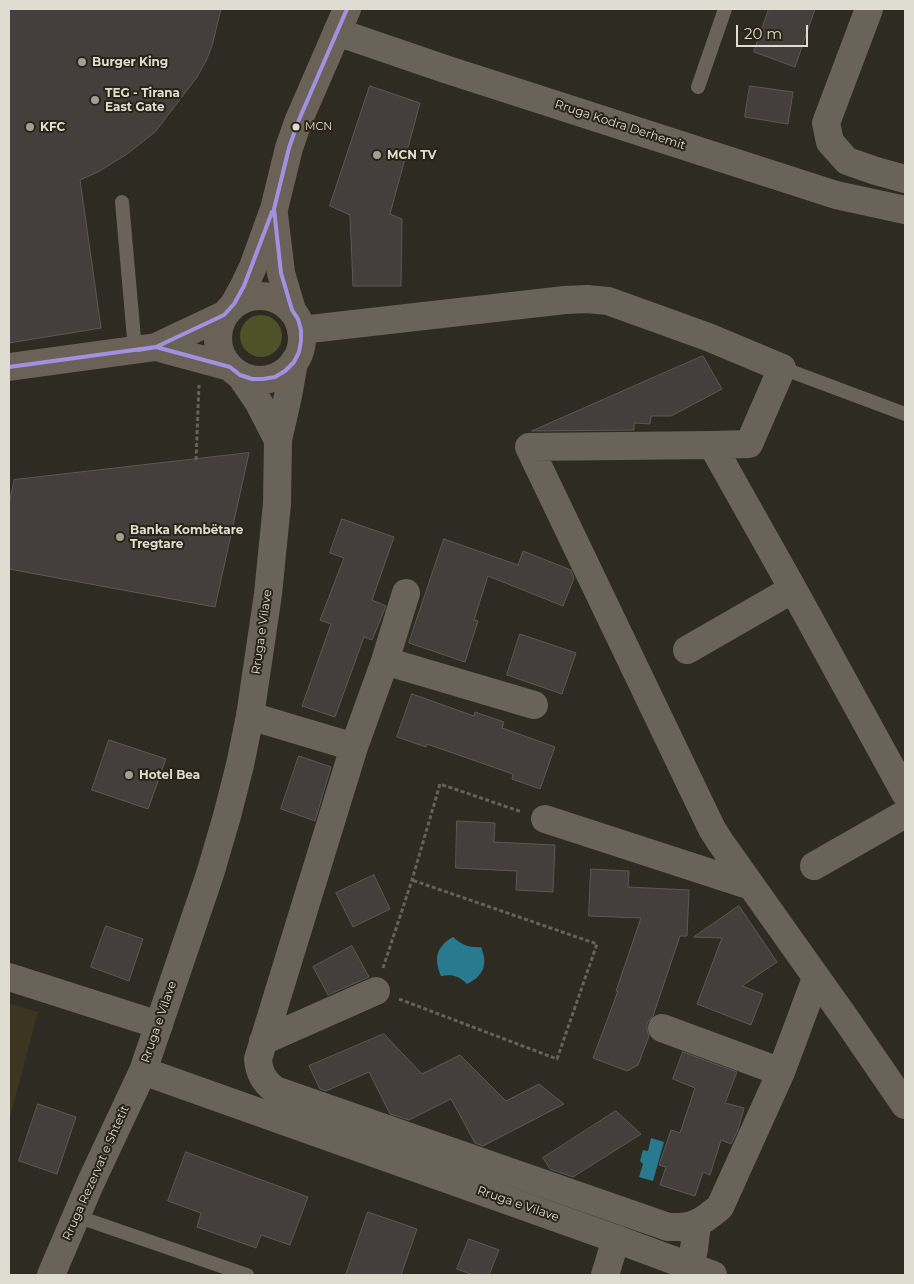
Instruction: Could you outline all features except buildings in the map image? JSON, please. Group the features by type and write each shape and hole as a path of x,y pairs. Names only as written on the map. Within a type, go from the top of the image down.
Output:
{"main road":[{"path":"235,371 220,351 218,332 220,323 244,286 252,267 274,208 289,148 298,122 342,20"},
{"path":"146,349 235,371 252,379 264,380 286,371 294,362 299,352 301,341 281,274 274,208"},
{"path":"9,367 146,349 229,309 243,299 254,296 274,298 284,304 296,320"}],"street":[{"path":"869,9 826,123 830,142 847,161 905,179"},
{"name":"Rruga Kodra Derhemit","path":"342,20 445,70 836,195 905,210"},
{"path":"836,195 847,161"},
{"path":"296,320 565,300 587,299 608,301 708,337 782,368 749,444 529,446 712,829 905,1105"},
{"name":"Rruga e Vilave","path":"294,362 278,440 277,504 268,594 250,716 240,765 210,874 143,1071 702,1271"},
{"name":"Rruga e Vilave","path":"235,371 259,403 278,440"},
{"path":"712,445 905,793"},
{"path":"687,650 793,589"},
{"path":"406,593 385,661 354,747 258,1059 258,1069 268,1085 276,1090 668,1227 682,1228 697,1224 720,1207 781,1072 816,978"},
{"path":"385,661 534,705"},
{"path":"250,716 354,747"},
{"path":"814,866 905,814"},
{"path":"545,819 751,886"},
{"path":"9,978 159,1025"},
{"path":"263,1042 376,991"},
{"path":"662,1028 781,1072"},
{"name":"Rruga Rezervat e Shtetit","path":"51,1275 143,1071"},
{"path":"697,1224 694,1250 702,1271"},
{"path":"605,1275 616,1239"}],"lane":[{"path":"698,87 725,9"},
{"path":"122,202 146,349"},
{"path":"782,368 905,414"},
{"path":"76,1216 247,1275"}],"path":[{"path":"196,460 199,396"},
{"path":"412,880 597,944 557,1059 376,991 412,880 440,784 545,819"}],"shaded area":[{"path":"9,1003 38,1012 9,1121"}],"green space":[{"path":"261,315 276,321 282,336 276,351 261,357 246,351 240,336 246,321"}],"water":[{"path":"453,937 466,945 481,947 483,953 484,964 481,973 467,984 455,976 441,976 437,964 440,949 443,944"},
{"path":"651,1138 664,1142 653,1181 639,1177 643,1164 640,1161 643,1150 648,1151"}],"transit line":[{"path":"9,367 156,347 230,367 240,375 252,379 275,377 294,362 299,352 301,330 298,319 292,310 281,273 274,209 289,148 298,122 347,9"},
{"path":"138,350 156,347 224,315 234,304 244,286 272,212"}],"place":[{"name":"Burger King","path":"82,62"},
{"name":"TEG - Tirana East Gate","path":"95,100"},
{"name":"KFC","path":"30,127"},
{"name":"MCN","path":"296,127"},
{"name":"MCN TV","path":"377,155"},
{"name":"Banka Kombëtare Tregtare","path":"120,537"},
{"name":"Hotel Bea","path":"129,775"}]}
